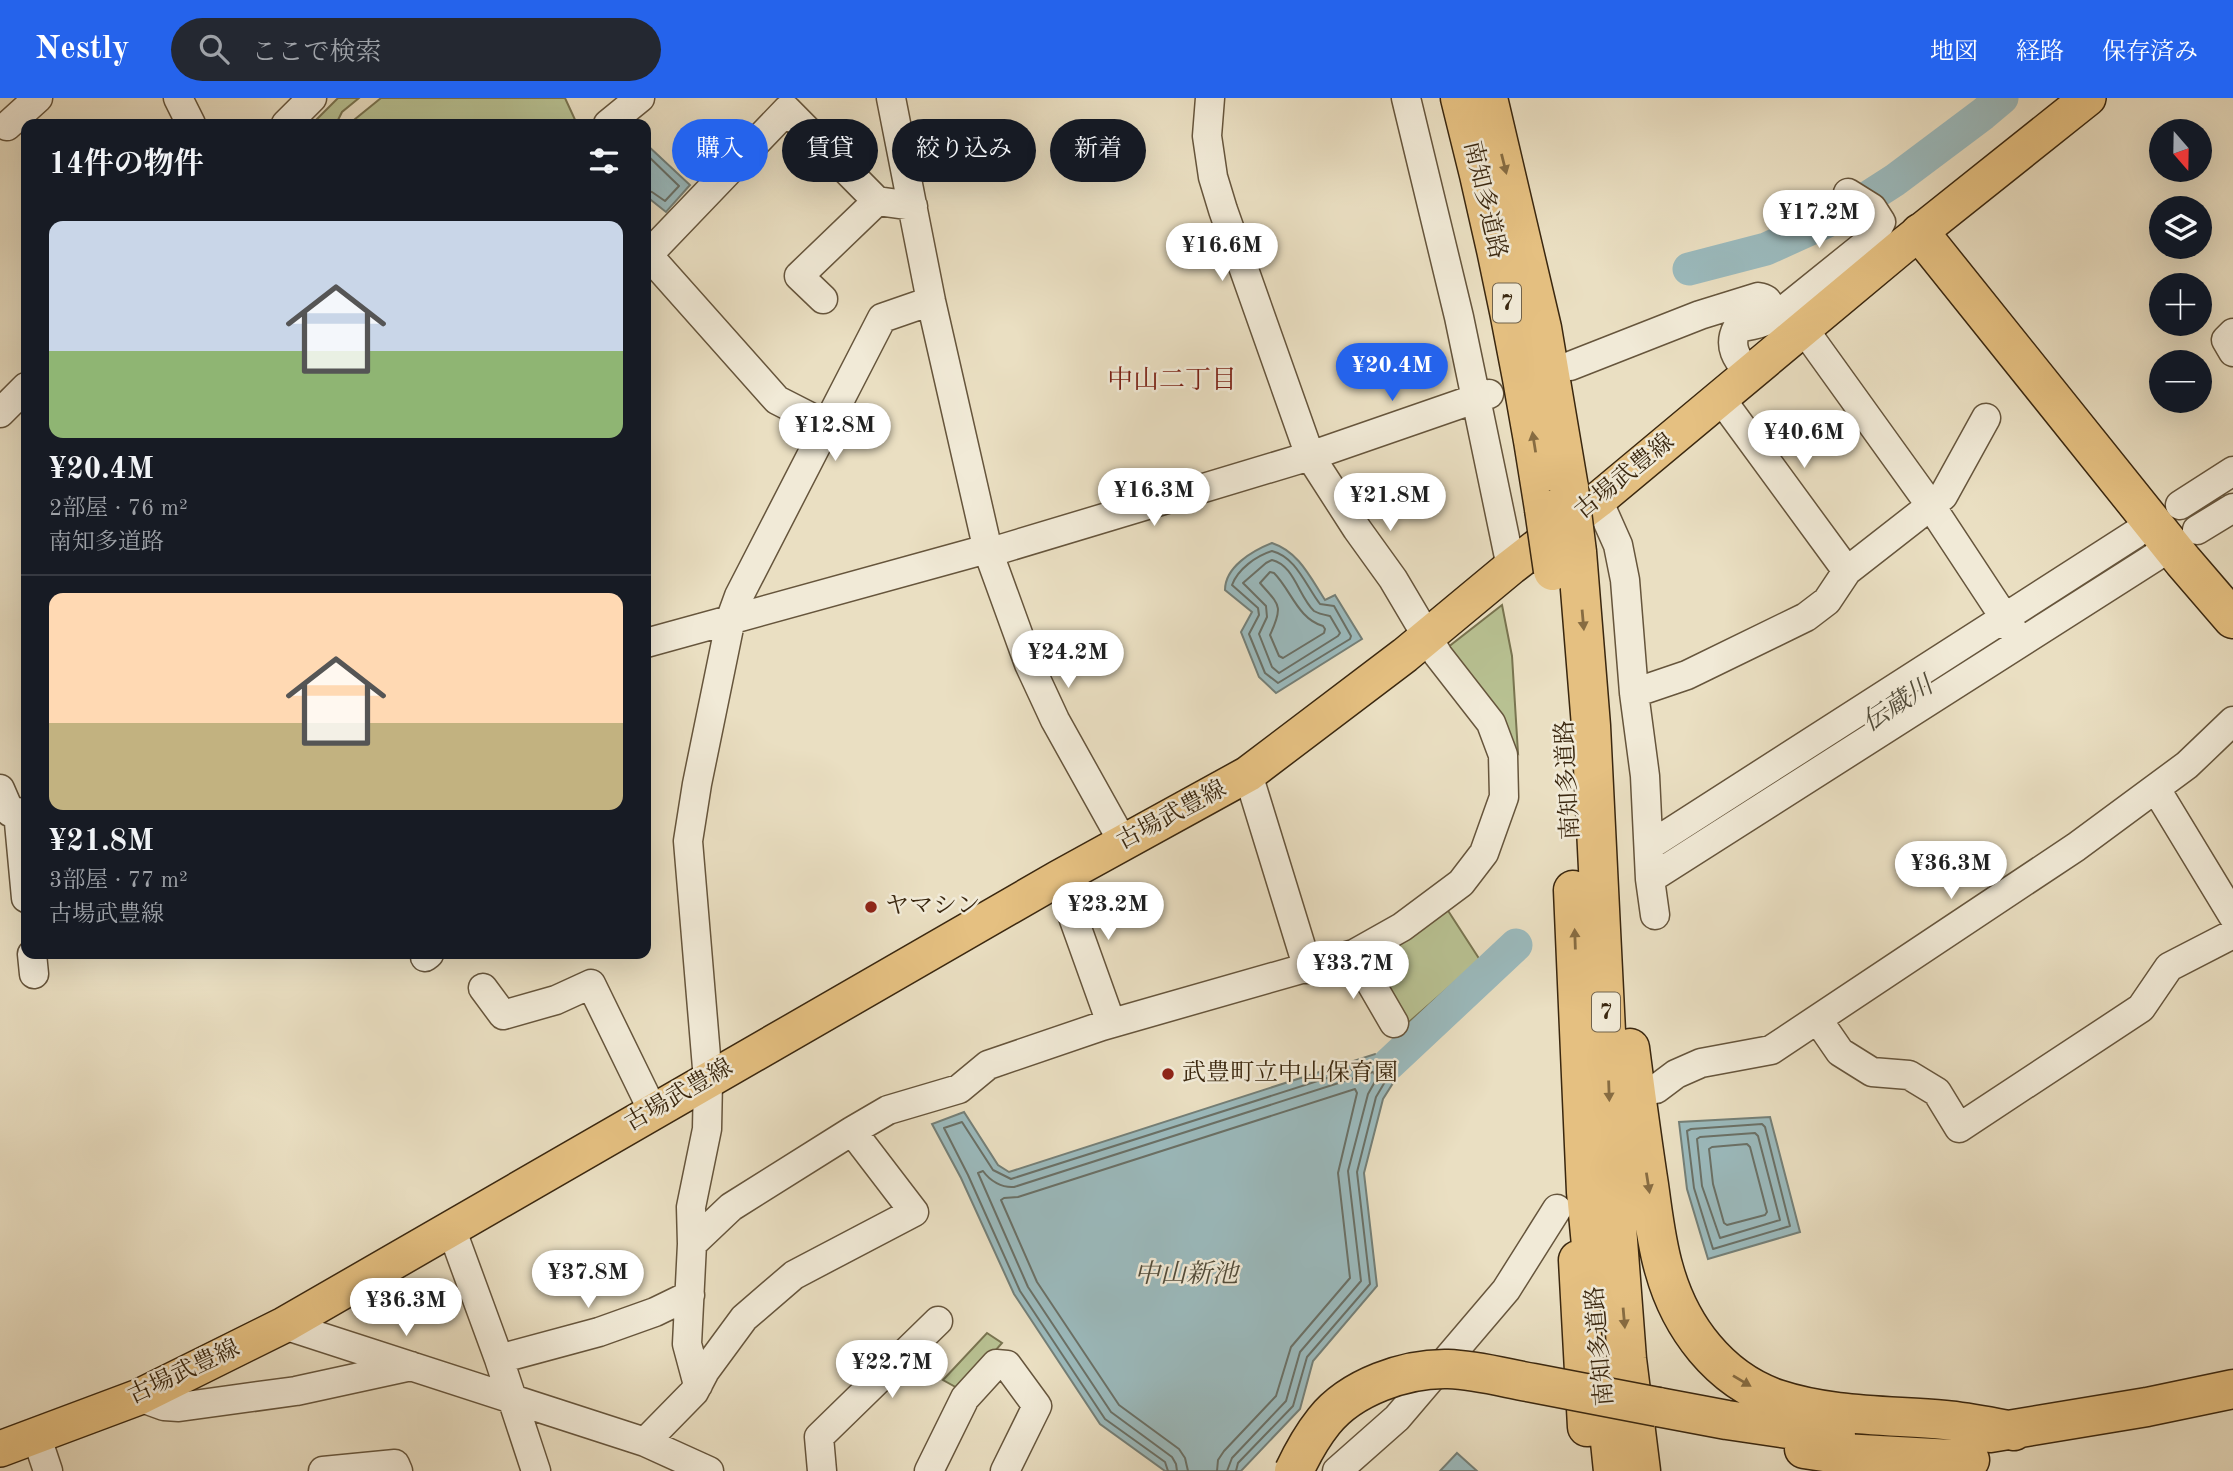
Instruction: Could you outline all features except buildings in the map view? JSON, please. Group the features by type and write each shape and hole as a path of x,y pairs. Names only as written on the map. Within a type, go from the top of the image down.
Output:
{"highway":[{"name":"南知多道路","path":"1460,98 1481,181 1525,387 1570,499"},
{"name":"南知多道路","path":"1488,98 1542,328 1570,499 1565,561 1568,739 1586,1192 1613,1471"},
{"path":"1928,226 2233,590"},
{"path":"1928,226 2183,561 2233,619"},
{"name":"南知多道路","path":"1565,561 1594,776 1613,1174 1627,1359 1641,1471"},
{"path":"1594,776 1615,909 1641,1135 1659,1250 1674,1300 1686,1324 1718,1364 1731,1375 1777,1399 1828,1411 1948,1420 2014,1431"},
{"path":"1577,982 1568,1060 1589,1471"},
{"path":"1294,1471 1325,1419 1350,1398 1380,1382 1414,1372 1447,1369 1479,1373 1657,1416 1824,1452 1952,1466 2233,1410"},
{"path":"1319,1471 1335,1443 1360,1418 1392,1399 1409,1394 1460,1391 1823,1435 1922,1440 2014,1431 2233,1389"}],"main road":[{"name":"古場武豊線","path":"0,1448 139,1397 284,1325 1059,878 1248,774 1427,637 1511,567 1570,499 1721,399 1803,328 2088,98"}],"street":[{"path":"7,126 38,98"},
{"path":"178,98 188,119"},
{"path":"291,119 312,98"},
{"path":"614,119 640,98"},
{"path":"891,98 931,301 988,551 1029,664 1055,720 1123,842"},
{"path":"692,1244 731,1207 888,1110 959,1089 988,1065 1111,1023 1354,954 1402,927 1461,883 1485,853 1504,797 1503,755 1491,723 1438,655 1393,579 1310,456 1213,177 1207,136 1210,98"},
{"path":"1406,98 1459,317 1482,397 1511,567"},
{"path":"651,252 788,110 877,201 913,206"},
{"path":"1749,374 1734,355 1732,343 1737,328 1761,324 1772,313 1780,313 1871,239 1881,222 1872,208 1848,193"},
{"path":"823,299 799,276 877,201"},
{"path":"651,260 777,400 826,425"},
{"path":"1570,366 1750,298 1763,298 1770,304 1772,313"},
{"path":"698,1385 687,1344 691,1208 708,1129 708,1080 688,841 731,618 739,596 882,318 931,301"},
{"path":"1803,328 1931,506 2021,643"},
{"path":"2233,333 2226,340 2233,352"},
{"path":"0,413 21,392"},
{"path":"651,642 976,552 1000,549 1310,456 1482,397"},
{"path":"1721,399 1847,571"},
{"path":"1634,693 1687,675 1805,617 1827,601 1847,571 1943,496 1986,418"},
{"path":"2180,505 2233,471"},
{"path":"1570,499 1618,545 1625,580 1634,693 1645,776 1650,878 1655,915"},
{"path":"2197,530 2233,508"},
{"path":"1649,846 2135,534"},
{"path":"1650,878 2155,557"},
{"path":"1656,1089 1676,1074 1701,1063 1772,1050 2077,847 2186,765 2233,721"},
{"path":"1248,774 1308,969"},
{"path":"2156,789 2233,916"},
{"path":"11,807 21,868"},
{"path":"1059,878 1111,1023"},
{"path":"1818,1020 1840,1052 1872,1072 1909,1075 1937,1092 1959,1128 2141,1008 2169,967 2233,934"},
{"path":"1354,954 1394,1023"},
{"path":"483,988 503,1015 556,1000 591,984 653,1111"},
{"path":"645,1442 694,1392 705,1371 744,1318 794,1275 914,1212 852,1131"},
{"path":"1337,1471 1397,1418 1506,1290 1557,1209"},
{"path":"451,1228 536,1471"},
{"path":"499,1359 598,1332 655,1312 690,1295"},
{"path":"822,1471 819,1437 938,1321"},
{"path":"284,1325 645,1442 709,1471"},
{"path":"929,1471 965,1398 996,1364 1007,1365 1037,1406 1004,1471"},
{"path":"139,1397 164,1406 179,1406 296,1391 412,1366"},
{"path":"36,1435 48,1471"},
{"path":"323,1471 395,1464 398,1471"}],"green space":[{"path":"338,98 359,98 342,112 338,119 317,119"},
{"path":"381,98 565,98 575,119 355,119"},
{"path":"1502,605 1512,656 1518,753 1438,655"},
{"path":"1445,906 1480,960 1409,1022 1369,962"},
{"path":"987,1333 1002,1343 961,1390 943,1380"}],"water":[{"path":"651,149 672,168 672,182 687,182 690,185 666,212 651,200"},
{"path":"1272,543 1290,552 1297,559 1325,600 1335,595 1362,639 1276,693 1259,677 1241,632 1252,612 1225,590 1230,574 1241,561"},
{"name":"中山新池","path":"1375,1054 1400,1072 1383,1099 1364,1173 1377,1286 1313,1361 1300,1409 1241,1471 1165,1471 1100,1424 1014,1294 961,1178 932,1124 964,1112 998,1165 1009,1172"},
{"path":"1770,1117 1800,1232 1708,1259 1687,1189 1679,1122"},
{"path":"1457,1453 1477,1471 1440,1471"}],"waterway":[{"path":"1689,269 1766,249 1839,216 1895,180 2002,98"},
{"name":"伝蔵川","path":"1767,789 2115,563"},
{"name":"伝蔵川","path":"1389,1064 1516,945"}],"place":[{"name":"ヤマシン","path":"871,907"},
{"name":"武豊町立中山保育園","path":"1168,1074"}],"district":[{"name":"中山二丁目","path":"1172,381"}]}
